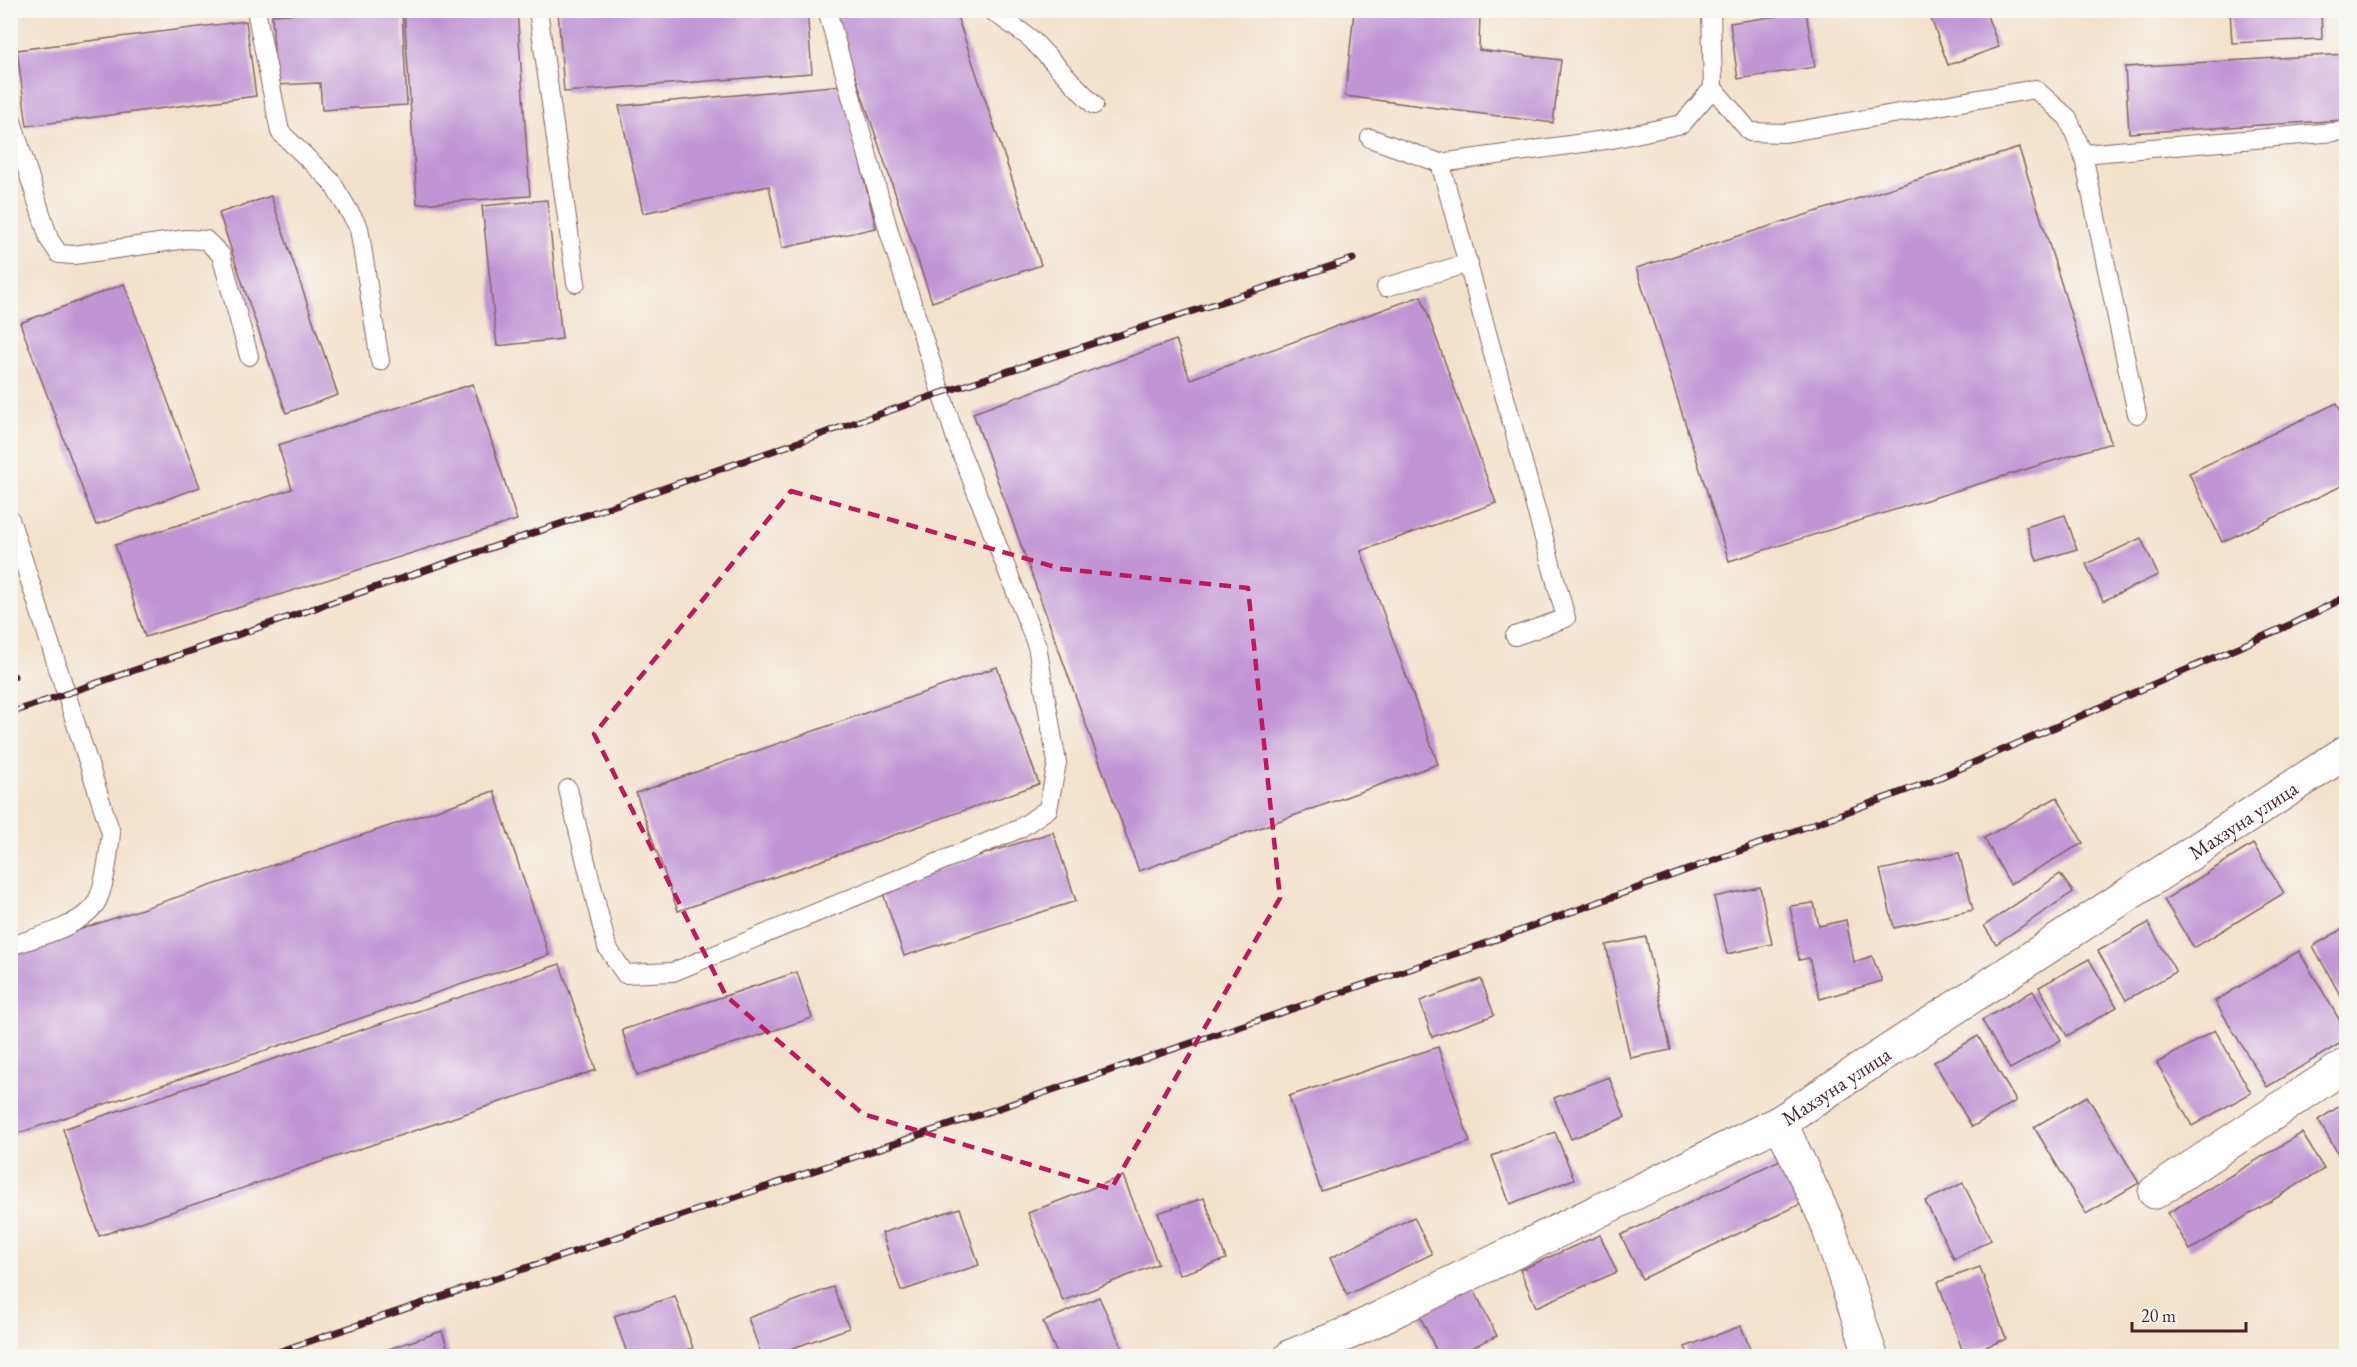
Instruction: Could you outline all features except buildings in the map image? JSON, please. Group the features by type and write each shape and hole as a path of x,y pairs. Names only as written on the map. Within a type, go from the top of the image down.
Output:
{"street":[{"name":"Махзуна улица","path":"1291,1356 1349,1333 1780,1122 2346,752"},
{"path":"2155,1192 2346,1065"},
{"path":"1780,1122 1826,1220 1872,1356"}],"lane":[{"path":"256,10 280,132 331,181 359,228 380,361"},
{"path":"538,10 576,283"},
{"path":"568,789 607,947 625,974 673,972 1019,829 1048,809 1057,763 1036,646 954,435 890,234 827,10"},
{"path":"991,10 1030,38 1094,105"},
{"path":"1711,10 1713,88 1750,132 1785,134 2036,89 2068,118 2083,154 2138,414"},
{"path":"1370,138 1440,163 1612,139 1682,124 1713,88"},
{"path":"10,115 49,239 59,254 74,255 187,239 206,240 221,255 249,356"},
{"path":"2083,154 2346,131"},
{"path":"1440,163 1566,618 1515,636"},
{"path":"1386,287 1469,263"},
{"path":"10,519 111,833 104,876 95,905 62,929 10,946"}],"highlighted area":[{"path":"791,491 1062,569 1248,588 1280,898 1111,1189 863,1114 726,996 594,734"}],"railway":[{"path":"10,713 941,393 1353,259"},
{"path":"266,1356 1475,947 1929,782 2294,623 2346,597"},
{"path":"10,677 14,676"}]}
